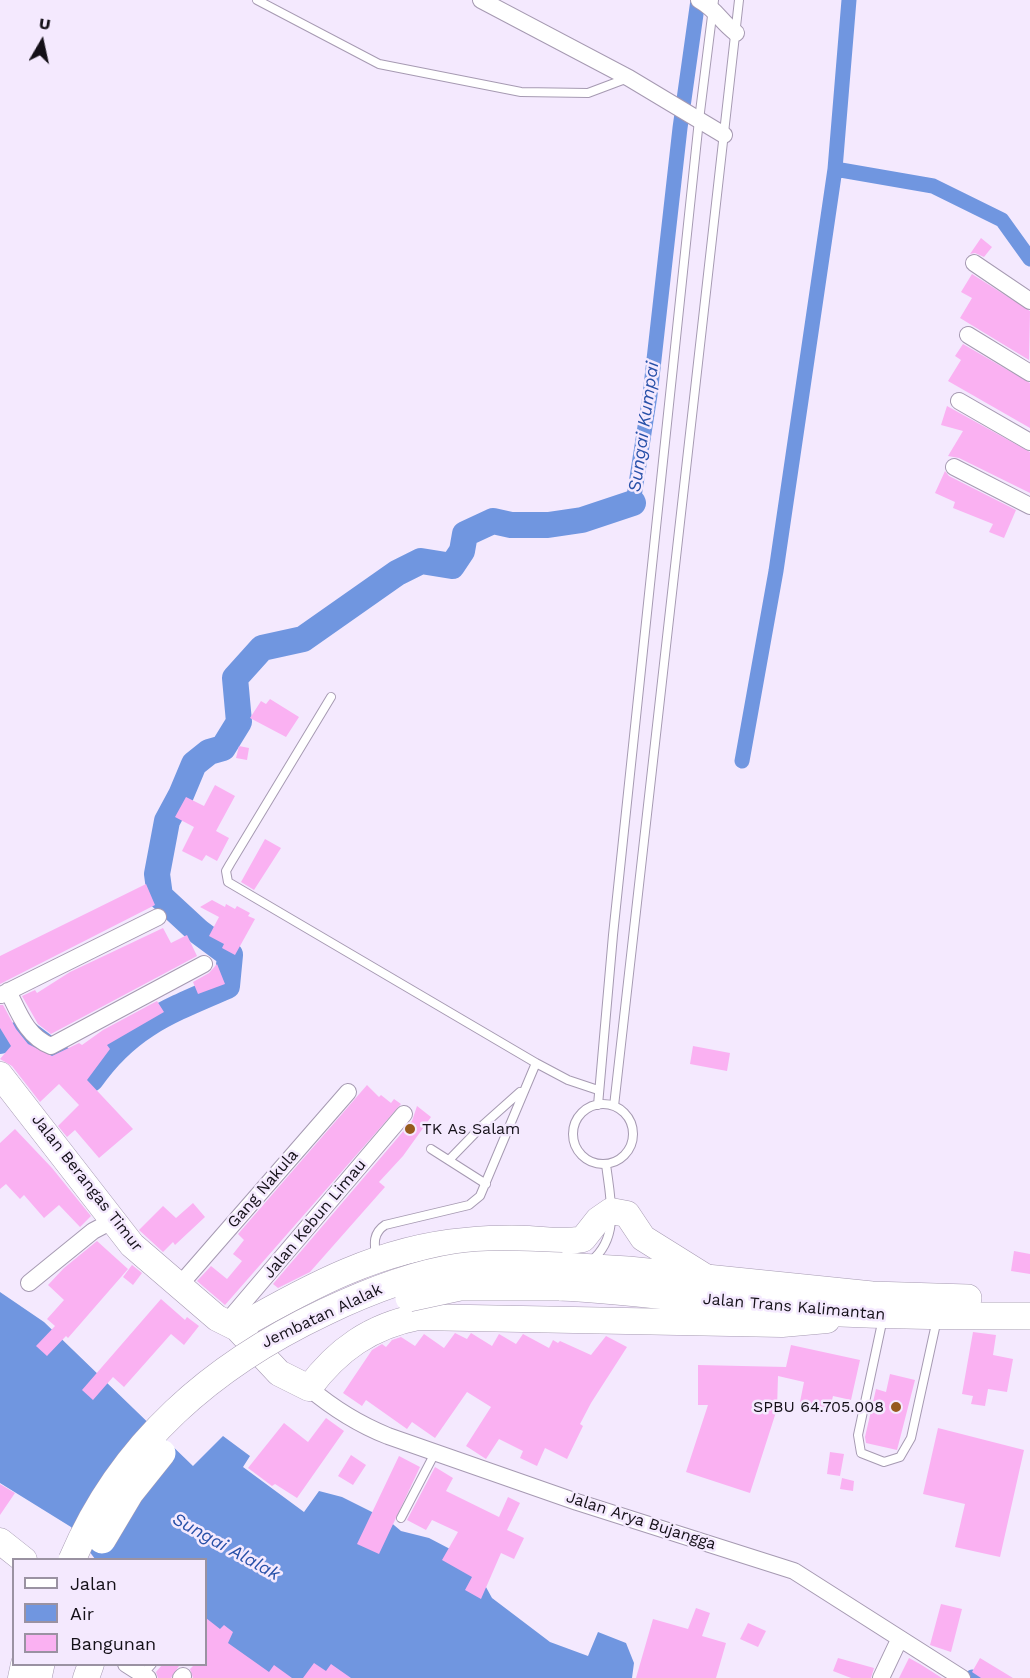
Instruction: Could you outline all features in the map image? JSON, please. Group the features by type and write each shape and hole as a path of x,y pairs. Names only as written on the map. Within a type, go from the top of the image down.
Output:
{"highway":[{"name":"Jembatan Alalak","path":"73,1558 105,1497 147,1441 193,1394 252,1350 348,1301 416,1276 458,1267 490,1264 569,1273"},
{"name":"Jalan Trans Kalimantan","path":"569,1273 707,1278 873,1295 1030,1301"},
{"name":"Jalan Trans Kalimantan","path":"569,1273 621,1290 843,1313 1030,1317"},
{"name":"Jembatan Alalak","path":"93,1558 130,1493 175,1438 232,1386 292,1347 354,1318 429,1292 569,1273"}],"main road":[{"name":"Jalan Berangas Timur","path":"0,1075 17,1103 132,1245 178,1287 231,1326 279,1373 309,1388"},
{"path":"231,1326 337,1274 376,1261 425,1247 462,1241 495,1239 568,1242 583,1239 598,1220 611,1211 627,1214 644,1238 707,1278"},
{"path":"309,1388 321,1372 358,1339 378,1328 418,1317 782,1324 829,1320 843,1313"},
{"path":"0,1543 12,1558"},
{"path":"0,1543 21,1558"}],"street":[{"path":"481,0 629,78 724,135"},
{"path":"708,3 722,21 736,33"},
{"path":"974,263 1030,301"},
{"path":"968,334 1030,373"},
{"path":"959,401 1030,441"},
{"path":"954,467 1030,506"},
{"path":"158,917 4,993 23,1024 36,1038 51,1046 204,964"},
{"name":"Gang Nakula","path":"178,1287 348,1092"},
{"name":"Jalan Kebun Limau","path":"231,1326 404,1114"},
{"path":"29,1283 93,1230 112,1221"},
{"name":"Jalan Arya Bujangga","path":"309,1388 331,1407 359,1424 577,1502 794,1571 962,1678"},
{"path":"881,1678 899,1640"},
{"path":"129,1666 147,1672"}],"lane":[{"path":"257,0 379,64 521,92 588,93 629,78"},
{"path":"614,1106 740,0"},
{"path":"598,1105 688,113 708,3"},
{"path":"331,697 230,864 226,872 228,882 536,1063 568,1080 598,1090"},
{"path":"376,1261 375,1237 378,1230 385,1225 468,1205 480,1196 522,1090 536,1063"},
{"path":"449,1160 522,1090"},
{"path":"598,1105 614,1106 627,1116 633,1126 630,1149 622,1158 606,1164 588,1161 579,1153 574,1142 573,1130 577,1119 585,1110 598,1105"},
{"path":"431,1149 486,1184"},
{"path":"569,1273 607,1244 611,1211 606,1164"},
{"path":"884,1315 858,1435 861,1453 884,1462 900,1457 911,1438 937,1316"},
{"path":"401,1518 436,1450"}],"water":[{"name":"Sungai Alalak","path":"0,1292 44,1322 193,1466 223,1436 250,1456 243,1467 304,1512 319,1491 342,1497 388,1520 401,1531 429,1538 471,1560 492,1598 550,1642 588,1656 598,1632 626,1643 634,1663 632,1678 274,1678 246,1660 207,1650 207,1558 94,1558 71,1527 0,1483"}],"building":[{"path":"981,238 992,247 984,257 975,253 970,254"},
{"path":"972,274 1030,311 1029,360 960,318 972,298 961,292"},
{"path":"963,344 1030,383 1030,428 948,381 961,360 955,356"},
{"path":"947,406 1030,452 1030,493 959,458 948,456 963,431 941,425"},
{"path":"945,471 949,476 1016,510 1004,538 989,532 993,524 953,508 955,502 935,493"},
{"path":"270,699 299,717 286,737 250,718 261,701 266,704"},
{"path":"239,746 249,748 247,760 236,758"},
{"path":"215,785 235,796 216,831 229,838 217,861 206,855 202,861 182,851 194,827 175,817 186,797 204,806"},
{"path":"265,839 281,848 254,890 241,882"},
{"path":"146,884 155,905 0,984 0,956"},
{"path":"212,900 225,907 226,904 235,909 237,906 250,913 248,916 255,919 235,955 222,948 224,944 209,936 219,917 200,907"},
{"path":"163,928 171,943 187,935 197,956 51,1034 38,1024 22,996 35,990 37,993 70,972"},
{"path":"217,964 225,984 198,994 193,982 209,973"},
{"path":"157,1001 164,1012 107,1045 110,1049 87,1080 133,1129 99,1158 75,1130 67,1137 58,1126 79,1105 59,1084 40,1102 12,1066 0,1059 11,1046 0,1028 0,1005 3,1005 16,1029 28,1044 52,1056 79,1043 82,1045 103,1030"},
{"path":"693,1046 730,1053 727,1071 690,1064"},
{"path":"367,1085 379,1097 381,1095 391,1103 394,1099 401,1104 225,1305 197,1281 211,1266 227,1279 242,1261 233,1254 244,1240 238,1234"},
{"path":"417,1106 431,1117 403,1156 379,1182 385,1187 310,1272 278,1288 273,1284 412,1121"},
{"path":"15,1129 52,1168 91,1216 80,1227 59,1205 44,1218 24,1195 20,1199 6,1184 0,1189 0,1143"},
{"path":"193,1203 205,1217 175,1245 173,1242 163,1252 139,1230 163,1206 176,1218"},
{"path":"97,1241 128,1269 68,1338 66,1336 47,1356 36,1346 55,1326 47,1319 64,1300 48,1285 64,1268"},
{"path":"1014,1251 1030,1254 1030,1274 1011,1271"},
{"path":"132,1265 142,1273 133,1285 123,1277"},
{"path":"161,1299 185,1320 187,1317 199,1326 184,1345 171,1334 124,1387 113,1377 93,1400 82,1390"},
{"path":"973,1332 996,1335 993,1355 1013,1359 1007,1392 988,1389 985,1406 971,1404 973,1396 962,1394"},
{"path":"455,1333 467,1339 471,1333 492,1346 499,1334 516,1344 523,1334 549,1348 553,1340 558,1343 560,1341 591,1355 606,1336 627,1347 591,1403 580,1424 583,1426 567,1459 545,1448 537,1466 520,1458 523,1451 499,1439 486,1459 466,1446 491,1407 467,1392 435,1438 412,1422 407,1429 366,1400 362,1406 343,1393 372,1350 382,1344 386,1347 392,1340 401,1337 415,1346 424,1334 444,1348"},
{"path":"791,1345 860,1360 851,1400 833,1396 830,1408 800,1402 804,1382 778,1376 777,1409 750,1493 686,1472 708,1405 698,1405 698,1365 786,1367"},
{"path":"890,1374 915,1380 897,1450 866,1443 865,1437 876,1389 886,1392"},
{"path":"326,1418 344,1431 297,1498 275,1484 272,1486 248,1468 284,1423 308,1442"},
{"path":"938,1428 1024,1450 1000,1557 955,1547 965,1504 923,1494"},
{"path":"830,1452 844,1454 840,1476 827,1474"},
{"path":"351,1455 366,1465 353,1485 338,1476"},
{"path":"399,1456 420,1467 379,1554 357,1544"},
{"path":"435,1467 453,1478 446,1491 499,1517 508,1497 520,1503 507,1530 524,1538 514,1559 501,1553 481,1599 465,1590 472,1577 442,1560 458,1532 432,1520 426,1530 407,1520"},
{"path":"842,1478 854,1481 853,1491 840,1489"},
{"path":"0,1484 15,1493 0,1515"},
{"path":"941,1604 962,1609 951,1652 930,1645"},
{"path":"696,1608 710,1613 702,1636 726,1643 716,1678 636,1678 653,1619 688,1629"},
{"path":"207,1619 220,1629 224,1625 233,1632 228,1643 269,1672 274,1665 292,1678 193,1678 190,1669 193,1666 207,1666"},
{"path":"748,1623 766,1631 758,1647 740,1639"},
{"path":"838,1658 874,1668 871,1678 851,1678 833,1671"},
{"path":"909,1658 920,1664 942,1678 899,1678"},
{"path":"980,1658 1013,1678 981,1678 972,1672"},
{"path":"314,1663 326,1671 331,1664 351,1678 303,1678"},
{"path":"161,1666 179,1666 171,1678 158,1678 156,1672"}],"waterway":[{"name":"Sungai Kumpai","path":"633,503 650,395 680,128 698,0"},
{"path":"742,761 776,571 835,169 849,0"},
{"name":"Sungai Kumpai","path":"835,169 933,186 1002,220 1030,259"},
{"name":"Sungai Kumpai","path":"0,1041 25,1032 91,1079 105,1061 135,1032 168,1012 227,986 230,955 199,932 160,896 157,874 167,821 194,764 209,752 223,748 239,722 235,678 262,648 303,639 397,573 421,561 452,566 462,551 465,534 493,521 511,525 548,525 582,520 633,503"}],"place":[{"name":"TK As Salam","path":"410,1129"},
{"name":"SPBU 64.705.008","path":"896,1407"}]}
